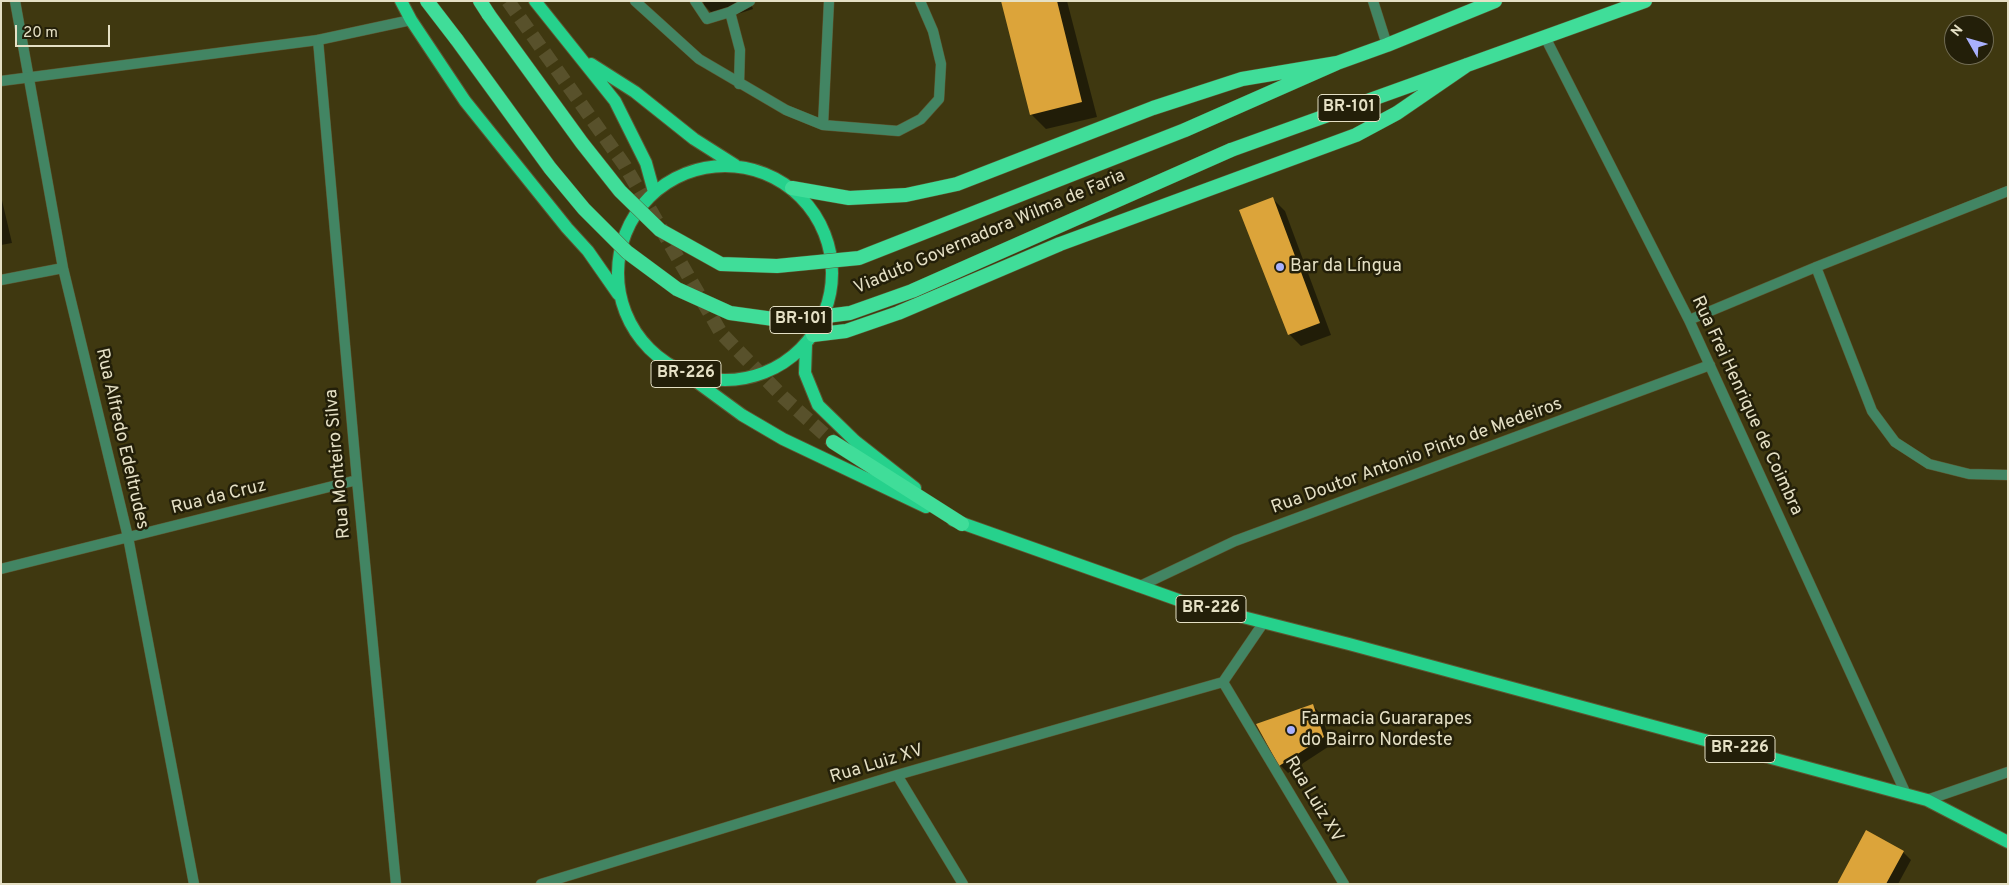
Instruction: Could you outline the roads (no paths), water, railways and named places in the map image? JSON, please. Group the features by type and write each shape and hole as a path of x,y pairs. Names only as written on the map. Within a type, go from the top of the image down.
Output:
{"highway":[{"name":"Viaduto Governadora Wilma de Faria","path":"427,1 550,168 584,209 627,252 677,289 730,313 788,321 850,313 912,291 1231,150 1467,65"},
{"name":"Viaduto Governadora Wilma de Faria","path":"480,1 582,143 620,191 660,230 721,264 777,266 859,258 1185,130 1338,63"},
{"name":"BR-101","path":"1338,63 1387,46 1495,1"},
{"name":"BR-101","path":"1467,65 1645,1"},
{"path":"792,188 849,198 906,195 957,184 1153,108 1242,79 1338,63"},
{"path":"810,340 846,331 898,313 1069,241 1356,136 1397,113 1467,65"},
{"path":"833,442 962,524"}],"main road":[{"path":"401,1 411,20 465,101 567,228 588,251 618,294"},
{"path":"535,1 615,101 646,163 654,192"},
{"path":"582,59 635,92 694,139 735,165"},
{"name":"BR-226","path":"962,524 855,441 818,404 805,373 810,340 828,306 833,273 828,241 814,212 792,188 764,172 735,165 706,167 678,176 654,192 635,214 623,235 618,259 618,294 632,331 644,346 742,415 783,439 962,524 1138,587 1184,602 1927,800 2008,842"},
{"name":"BR-226","path":"686,374 728,381 771,371 810,340"}],"street":[{"name":"Rua Alfredo Edeltrudes","path":"16,1 63,268 128,537 194,884"},
{"path":"635,1 699,59 786,110 823,125 898,131 921,119 939,99 941,64 933,31 920,1"},
{"path":"695,1 707,19 730,12 750,1"},
{"path":"823,125 829,1"},
{"path":"1373,1 1387,46"},
{"path":"730,12 740,50 739,84"},
{"path":"1,81 318,40 411,20"},
{"name":"Rua Frei Henrique de Coimbra","path":"1545,37 1690,320 1906,794"},
{"name":"Rua Monteiro Silva","path":"318,40 357,480 396,884"},
{"path":"1690,320 1816,267 2008,191"},
{"path":"1816,267 1872,411 1894,442 1929,464 1969,474 2008,475"},
{"path":"1,280 63,268"},
{"name":"Rua Doutor Antonio Pinto de Medeiros","path":"1138,587 1235,541 1710,366"},
{"name":"Rua da Cruz","path":"1,569 357,480"},
{"path":"1223,682 1264,622"},
{"name":"Rua Luiz XV","path":"541,884 897,775 1223,682 1344,884"},
{"path":"1927,800 2008,772"},
{"path":"897,775 962,884"},
{"path":"573,874 579,884"}],"tunnel":[{"path":"508,1 625,166 721,333 784,398 833,442"}],"place":[{"name":"Bar da Língua","path":"1280,267"},
{"name":"Farmacia Guararapes do Bairro Nordeste","path":"1291,730"}]}
